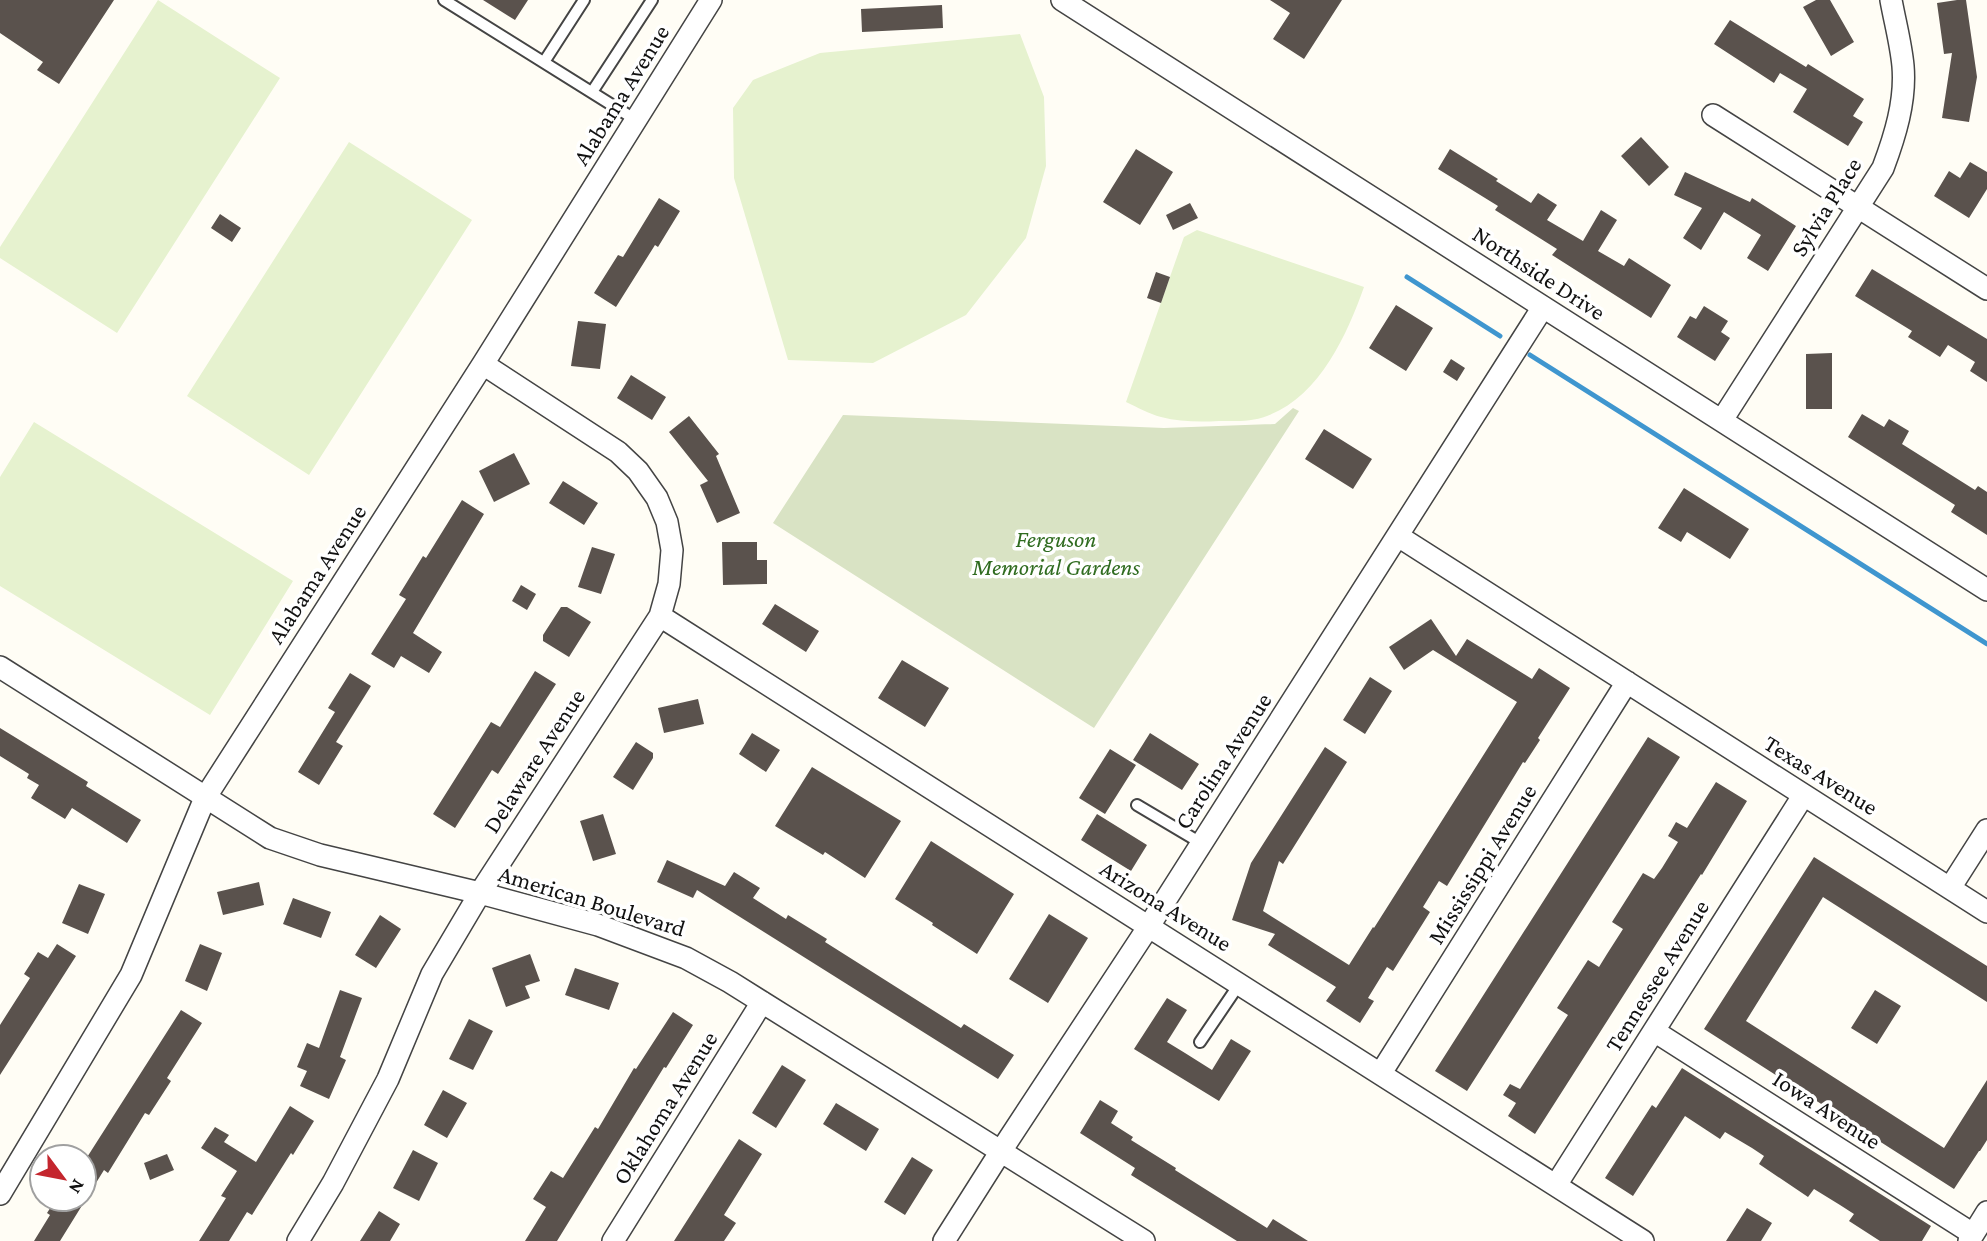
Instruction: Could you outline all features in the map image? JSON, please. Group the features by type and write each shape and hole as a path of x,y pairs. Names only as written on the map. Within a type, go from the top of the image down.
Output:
{"street":[{"name":"Alabama Avenue","path":"0,1194 131,975 205,797 483,364 711,0"},
{"name":"Northside Drive","path":"1062,0 1091,7 1543,307 1987,590"},
{"name":"Sylvia Place","path":"1722,420 1883,168 1894,139 1902,103 1903,67 1891,0"},
{"path":"1713,115 1987,289"},
{"name":"Carolina Avenue","path":"944,1241 1149,926 1543,307"},
{"name":"Delaware Avenue","path":"298,1241 333,1183 388,1079 432,974 480,893 660,616 669,584 672,550 667,522 657,498 638,471 618,452 483,364"},
{"name":"Texas Avenue","path":"1398,536 1987,912"},
{"name":"Arizona Avenue","path":"660,616 1643,1241"},
{"name":"American Boulevard","path":"0,667 270,838 320,855 480,893 598,925 686,958 730,982 1144,1241"},
{"name":"Mississippi Avenue","path":"1381,1073 1627,682"},
{"name":"Tennessee Avenue","path":"1556,1185 1803,796"},
{"path":"1950,888 1987,830"},
{"name":"Oklahoma Avenue","path":"613,1241 762,1002"},
{"name":"Iowa Avenue","path":"1654,1031 1971,1238"},
{"path":"1971,1238 1987,1212"}],"lane":[{"path":"444,0 636,120"},
{"path":"544,62 584,0"},
{"path":"592,92 652,0"},
{"path":"1137,805 1201,844"},
{"path":"1200,1042 1240,983"}],"green space":[{"path":"158,0 280,78 117,333 0,258 0,247"},
{"path":"1020,34 1044,97 1046,166 1026,238 966,315 873,363 788,360 734,178 733,108 753,80 820,53"},
{"path":"349,142 472,220 309,475 187,396"},
{"path":"1197,230 1364,287 1349,325 1329,362 1302,395 1267,416 1243,421 1183,421 1157,416 1126,402 1184,237"},
{"name":"Ferguson Memorial Gardens","path":"1293,408 1299,411 1094,728 773,523 843,415 1164,428 1275,424"},
{"path":"34,422 293,581 210,715 0,586 0,477"}],"building":[{"path":"0,0 114,0 59,84 37,70 43,62 0,33"},
{"path":"483,0 528,0 515,20"},
{"path":"1270,0 1342,0 1304,59 1273,39 1290,13"},
{"path":"1816,0 1830,0 1854,42 1831,56 1803,7"},
{"path":"1966,0 1977,77 1969,122 1942,118 1952,53 1944,54 1937,3"},
{"path":"942,5 943,28 862,32 861,9"},
{"path":"1730,20 1864,99 1853,116 1863,122 1848,146 1793,112 1807,89 1780,73 1774,83 1714,44"},
{"path":"1641,137 1669,167 1649,186 1621,156"},
{"path":"1136,149 1173,172 1140,225 1103,202"},
{"path":"1450,149 1531,203 1538,193 1557,205 1547,220 1583,241 1601,210 1617,220 1598,251 1624,266 1629,258 1671,285 1651,318 1552,255 1557,249 1495,210 1498,206 1438,169"},
{"path":"1970,162 1987,172 1987,189 1969,218 1934,196 1949,171 1960,178"},
{"path":"1685,172 1750,202 1752,198 1796,226 1768,271 1747,258 1761,235 1724,212 1701,250 1683,238 1702,208 1674,195"},
{"path":"659,198 680,211 616,307 594,293 618,255 623,257"},
{"path":"1190,203 1198,218 1173,230 1166,215"},
{"path":"220,214 241,228 232,242 211,228"},
{"path":"1872,269 1987,339 1987,382 1970,371 1975,362 1948,345 1940,357 1908,337 1912,331 1855,296"},
{"path":"1156,272 1170,277 1161,303 1147,298"},
{"path":"1396,305 1433,328 1406,371 1369,348"},
{"path":"1704,306 1728,321 1721,332 1730,338 1715,361 1677,337 1690,316 1696,319"},
{"path":"578,321 606,324 600,369 571,366"},
{"path":"1832,353 1832,409 1806,409 1806,354"},
{"path":"1451,359 1465,368 1457,381 1443,372"},
{"path":"631,375 666,397 652,420 617,398"},
{"path":"1862,414 1884,427 1889,419 1909,431 1902,444 1975,490 1978,486 1987,492 1987,535 1951,512 1955,505 1848,437"},
{"path":"689,416 719,454 716,456 740,513 717,523 700,485 708,481 669,432"},
{"path":"1324,429 1372,459 1353,489 1305,459"},
{"path":"514,453 530,484 494,502 479,471"},
{"path":"563,481 598,503 584,525 549,503"},
{"path":"1684,488 1749,529 1730,559 1687,532 1681,542 1658,528"},
{"path":"462,500 484,514 413,633 442,652 429,673 401,656 394,668 371,654 406,599 399,595"},
{"path":"722,542 757,542 757,560 767,560 767,584 723,585"},
{"path":"592,547 615,554 601,594 578,587"},
{"path":"521,585 536,594 527,610 512,601"},
{"path":"775,604 819,631 806,652 762,624"},
{"path":"561,607 567,607 591,622 569,657 543,641 543,635"},
{"path":"1431,619 1456,656 1467,639 1532,679 1539,668 1570,688 1447,886 1439,881 1423,907 1430,912 1393,971 1387,967 1368,998 1374,1001 1360,1023 1326,1001 1336,987 1268,945 1275,934 1232,920 1251,863 1325,747 1347,762 1283,864 1279,861 1263,911 1349,965 1374,928 1517,702 1433,650 1404,670 1389,647"},
{"path":"902,660 949,688 925,727 878,698"},
{"path":"535,671 556,684 498,774 492,770 455,828 433,814 491,722 500,727"},
{"path":"350,673 371,686 336,742 343,746 319,785 298,772 335,712 328,708"},
{"path":"1370,677 1392,691 1365,734 1343,720"},
{"path":"698,699 704,724 664,733 658,708"},
{"path":"0,728 88,782 86,786 141,820 127,843 72,808 65,819 31,798 39,785 27,778 29,774 0,756"},
{"path":"752,733 780,750 766,772 739,754"},
{"path":"1150,733 1199,764 1182,790 1133,760"},
{"path":"1648,737 1680,757 1467,1091 1435,1071"},
{"path":"636,742 653,753 653,758 633,790 613,777"},
{"path":"1110,749 1136,765 1105,814 1079,798"},
{"path":"812,767 901,821 865,878 825,852 823,855 775,826"},
{"path":"1716,782 1747,801 1535,1134 1508,1116 1516,1103 1503,1095 1510,1084 1520,1089 1568,1015 1557,1008 1588,960 1599,967 1623,929 1612,922 1643,873 1654,879 1678,842 1668,836 1676,822 1687,828"},
{"path":"603,814 616,854 593,861 580,821"},
{"path":"1097,814 1147,845 1131,871 1081,840"},
{"path":"931,841 1014,894 977,954 895,899"},
{"path":"1814,857 1987,966 1987,1002 1823,897 1746,1021 1944,1148 1987,1080 1987,1140 1954,1189 1704,1029"},
{"path":"667,860 725,886 734,872 760,888 753,898 786,919 788,915 827,939 825,942 961,1028 964,1024 1014,1055 998,1079 697,890 693,898 657,882"},
{"path":"259,882 264,905 223,915 217,892"},
{"path":"79,884 105,894 88,934 62,923"},
{"path":"293,898 331,912 321,938 283,924"},
{"path":"1049,914 1088,938 1048,1003 1009,979"},
{"path":"380,915 401,929 376,968 355,955"},
{"path":"57,944 76,956 0,1075 0,1025 30,978 24,974 38,952 48,958"},
{"path":"200,944 222,953 207,991 185,981"},
{"path":"530,954 540,981 525,986 530,998 506,1007 492,968"},
{"path":"575,968 619,983 609,1010 565,995"},
{"path":"340,990 362,998 340,1057 346,1060 329,1099 300,1086 307,1071 297,1067 307,1043 319,1048"},
{"path":"1875,990 1901,1006 1877,1044 1851,1028"},
{"path":"1167,998 1187,1010 1167,1042 1212,1070 1231,1039 1251,1051 1219,1101 1134,1049"},
{"path":"181,1010 202,1023 167,1078 171,1081 149,1115 145,1113 108,1173 104,1170 98,1180 96,1143"},
{"path":"673,1012 693,1025 666,1068 664,1067 557,1241 525,1241 546,1207 533,1199 551,1171 563,1178 595,1127 598,1129 634,1068 636,1069"},
{"path":"469,1019 493,1031 473,1070 449,1059"},
{"path":"782,1065 806,1080 776,1128 752,1113"},
{"path":"1682,1068 1931,1226 1922,1241 1880,1241 1849,1221 1854,1214 1840,1205 1814,1189 1808,1197 1759,1164 1764,1156 1752,1148 1725,1132 1720,1139 1685,1116 1633,1196 1605,1178 1652,1105 1656,1108"},
{"path":"443,1090 467,1103 447,1138 424,1125"},
{"path":"1100,1100 1118,1111 1111,1123 1133,1137 1131,1140 1176,1168 1175,1170 1267,1228 1273,1219 1308,1241 1237,1241 1131,1175 1135,1168 1080,1133"},
{"path":"836,1103 879,1129 866,1151 823,1124"},
{"path":"290,1106 314,1121 293,1155 291,1153 252,1215 247,1212 229,1241 199,1241 226,1198 221,1196 237,1171 201,1148 215,1127 229,1135 224,1142 256,1162"},
{"path":"739,1139 762,1154 724,1215 736,1223 724,1241 674,1241"},
{"path":"413,1150 438,1163 419,1201 393,1188"},
{"path":"167,1154 174,1170 150,1180 144,1163"},
{"path":"912,1157 933,1170 905,1215 884,1202"},
{"path":"1747,1208 1772,1223 1761,1241 1726,1241"},
{"path":"379,1211 400,1224 390,1241 360,1241"},
{"path":"47,1213 77,1213 60,1241 34,1241 50,1215"}],"waterway":[{"path":"1407,277 1500,336"},
{"path":"1530,355 1987,644"}]}
